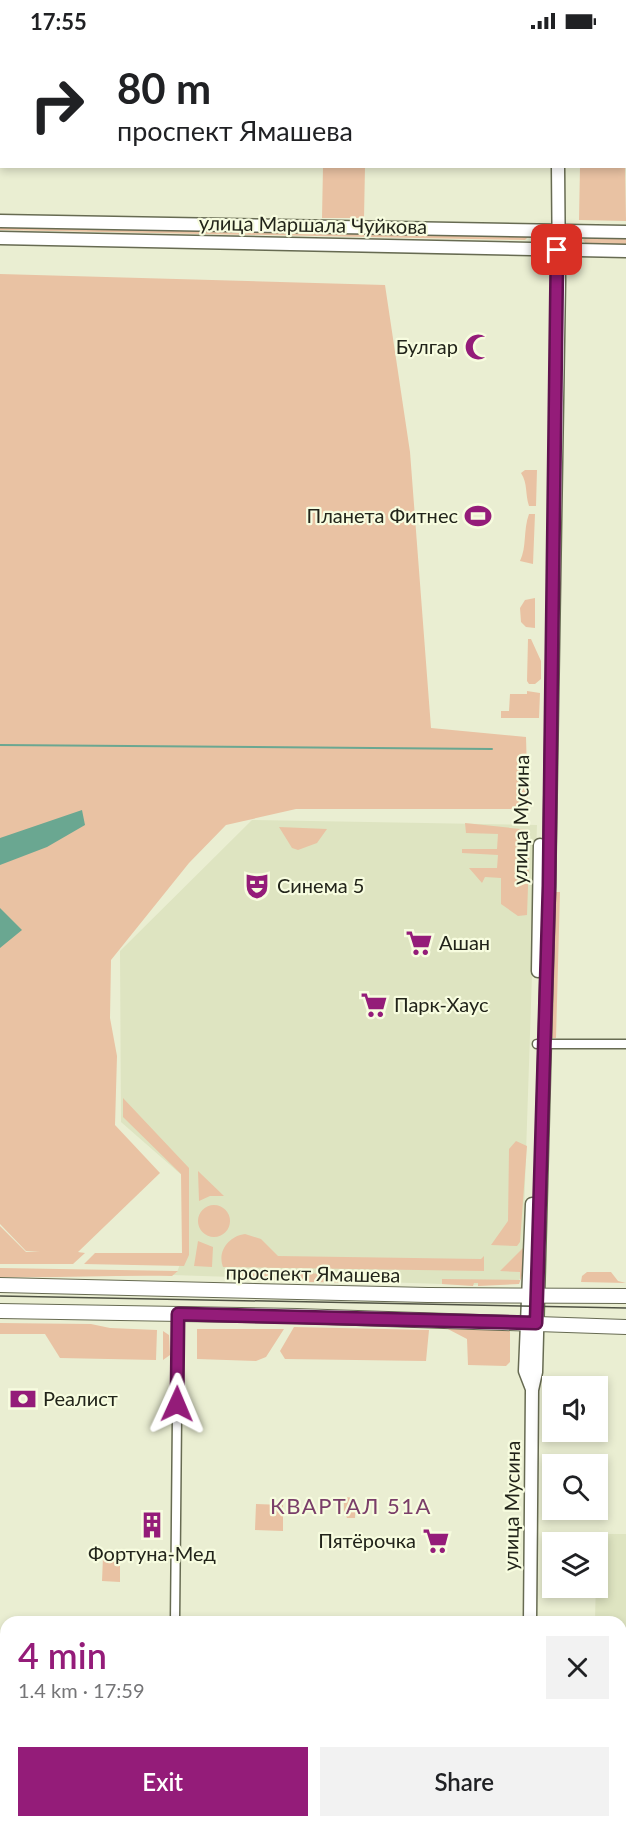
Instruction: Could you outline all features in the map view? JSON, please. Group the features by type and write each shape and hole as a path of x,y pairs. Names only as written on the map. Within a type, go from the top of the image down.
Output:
{"main road":[{"name":"проспект Ямашева","path":"0,1286 626,1296"},
{"path":"0,1311 626,1327"}],"street":[{"name":"улица Мусина","path":"530,1616 532,1390 525,1374 531,1323 540,1044 552,281 557,250 558,168"},
{"name":"улица Маршала Чуйкова","path":"0,221 626,232"},
{"path":"582,250 579,239 584,232"},
{"name":"улица Маршала Чуйкова","path":"0,238 626,251"},
{"path":"540,1044 626,1044"},
{"path":"175,1616 178,1314"}],"shaded area":[{"path":"323,168 365,168 364,218 322,218"},
{"path":"580,168 625,168 626,221 579,220"},
{"path":"0,226 528,237 525,240 0,230"},
{"path":"586,237 626,237 626,244 586,244 583,240"},
{"path":"0,274 385,285 410,452 431,728 526,737 528,809 296,809 226,825 189,863 111,960 110,1018 117,1056 115,1125 160,1173 78,1252 85,1253 73,1264 0,1264 0,1226 26,1252 40,1252 26,1251 0,1224"},
{"path":"525,470 537,470 536,506 529,506 525,481 521,473"},
{"path":"529,514 535,514 533,564 520,561 524,550"},
{"path":"535,598 535,628 526,627 521,622 520,608 525,600"},
{"path":"528,639 531,639 541,661 541,679 535,684 529,684 527,681"},
{"path":"527,691 540,693 539,718 501,718 501,711 509,711 510,694 527,694"},
{"path":"82,810 85,825 47,847 0,865 0,838"},
{"path":"252,820 537,825 522,1273 518,1283 472,1285 172,1275 177,1272 184,1254 185,1178 121,1122 120,951"},
{"path":"465,823 530,830 527,915 518,916 501,904 501,878 485,877 482,883 469,868 497,868 498,855 462,853 462,849 497,849 498,834 466,833"},
{"path":"279,827 327,829 317,843 298,850 292,848"},
{"path":"553,892 560,892 556,1038 549,1038"},
{"path":"0,908 22,930 0,948"},
{"path":"123,1098 189,1168 189,1255 184,1266 84,1264 95,1253 182,1253 181,1174 123,1117"},
{"path":"516,1141 527,1146 520,1242 517,1246 491,1245 508,1221 509,1149"},
{"path":"198,1171 224,1196 210,1196 199,1201"},
{"path":"214,1205 225,1210 230,1221 225,1232 214,1237 203,1232 198,1221 203,1210"},
{"path":"245,1234 261,1239 278,1256 481,1259 484,1256 484,1271 223,1267 222,1255 226,1245 239,1235"},
{"path":"198,1241 213,1247 212,1267 194,1266"},
{"path":"524,1247 523,1273 519,1284 478,1286 478,1283 474,1283 473,1286 442,1284 442,1279 520,1280 520,1272 500,1271"},
{"path":"0,1268 178,1271 172,1276 0,1277"},
{"path":"227,1272 401,1275 401,1283 304,1282 231,1277"},
{"path":"587,1272 611,1272 618,1281 626,1283 581,1282 582,1276"},
{"path":"0,1323 91,1324 110,1328 157,1330 156,1360 60,1358 45,1334 0,1334"},
{"path":"294,1327 429,1330 426,1361 285,1359 280,1351"},
{"path":"444,1327 510,1329 510,1362 506,1366 468,1365 467,1339"},
{"path":"197,1329 284,1329 266,1357 256,1361 197,1359"},
{"path":"163,1331 169,1335 170,1355 163,1360"},
{"path":"344,1497 356,1498 355,1518 347,1518 344,1511"},
{"path":"256,1504 283,1505 283,1531 255,1530"},
{"path":"608,1534 626,1534 626,1616 595,1616 596,1598 608,1598"},
{"path":"103,1557 120,1558 120,1582 102,1581"}],"waterway":[{"path":"0,745 492,749"}],"tram line":[{"path":"0,1296 626,1308"}],"place":[{"name":"Булгар","path":"478,347"},
{"name":"Планета Фитнес","path":"478,516"},
{"name":"Синема 5","path":"257,886"},
{"name":"Ашан","path":"419,943"},
{"name":"Парк-Хаус","path":"374,1005"},
{"name":"Реалист","path":"23,1399"},
{"name":"Фортуна-Мед","path":"152,1525"},
{"name":"Пятёрочка","path":"436,1541"}],"district":[{"name":"КВАРТАЛ 51А","path":"351,1506"}],"route":[{"path":"177,1404 178,1314 536,1323 549,886 559,281 557,250"}]}
